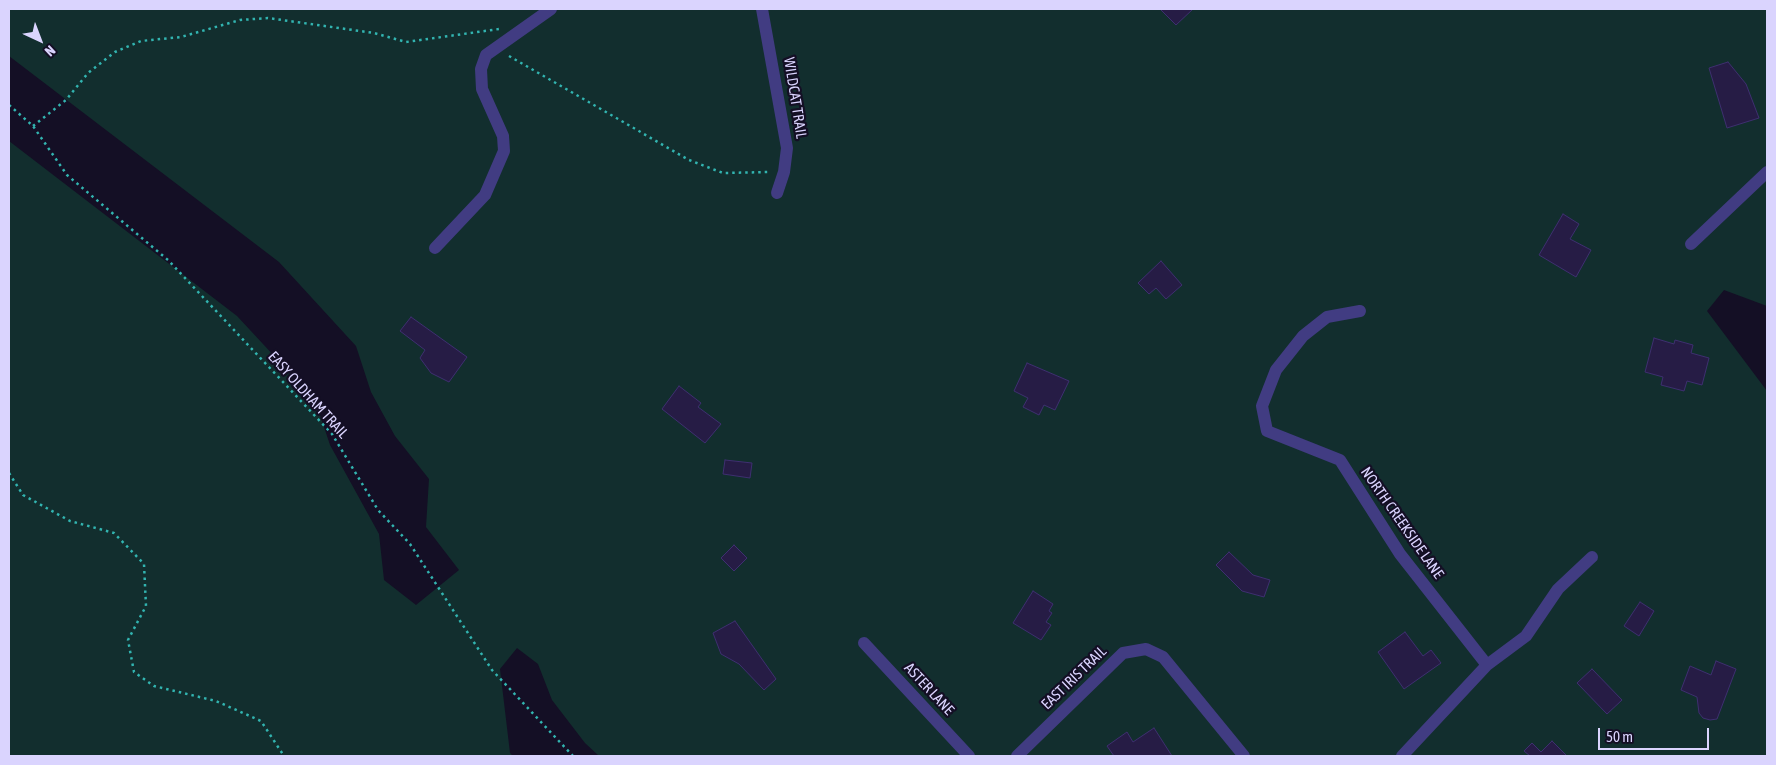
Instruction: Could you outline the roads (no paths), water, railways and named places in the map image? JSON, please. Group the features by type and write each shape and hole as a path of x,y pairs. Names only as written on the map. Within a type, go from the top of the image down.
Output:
{"street":[{"path":"435,248 484,195 504,151 503,136 482,89 481,69 486,55 494,47 551,9"},
{"name":"WILDCAT TRAIL","path":"762,9 787,148 784,172 777,193"},
{"path":"1691,244 1767,172"},
{"name":"NORTH CREEKSIDE LANE","path":"1360,311 1327,317 1303,336 1276,370 1262,406 1267,431 1340,460 1400,554 1488,665"},
{"path":"1402,756 1488,665 1526,636 1558,589 1592,557"},
{"name":"ASTER LANE","path":"864,643 970,756"},
{"name":"EAST IRIS TRAIL","path":"1017,756 1123,653 1146,649 1163,657 1244,756"}]}
